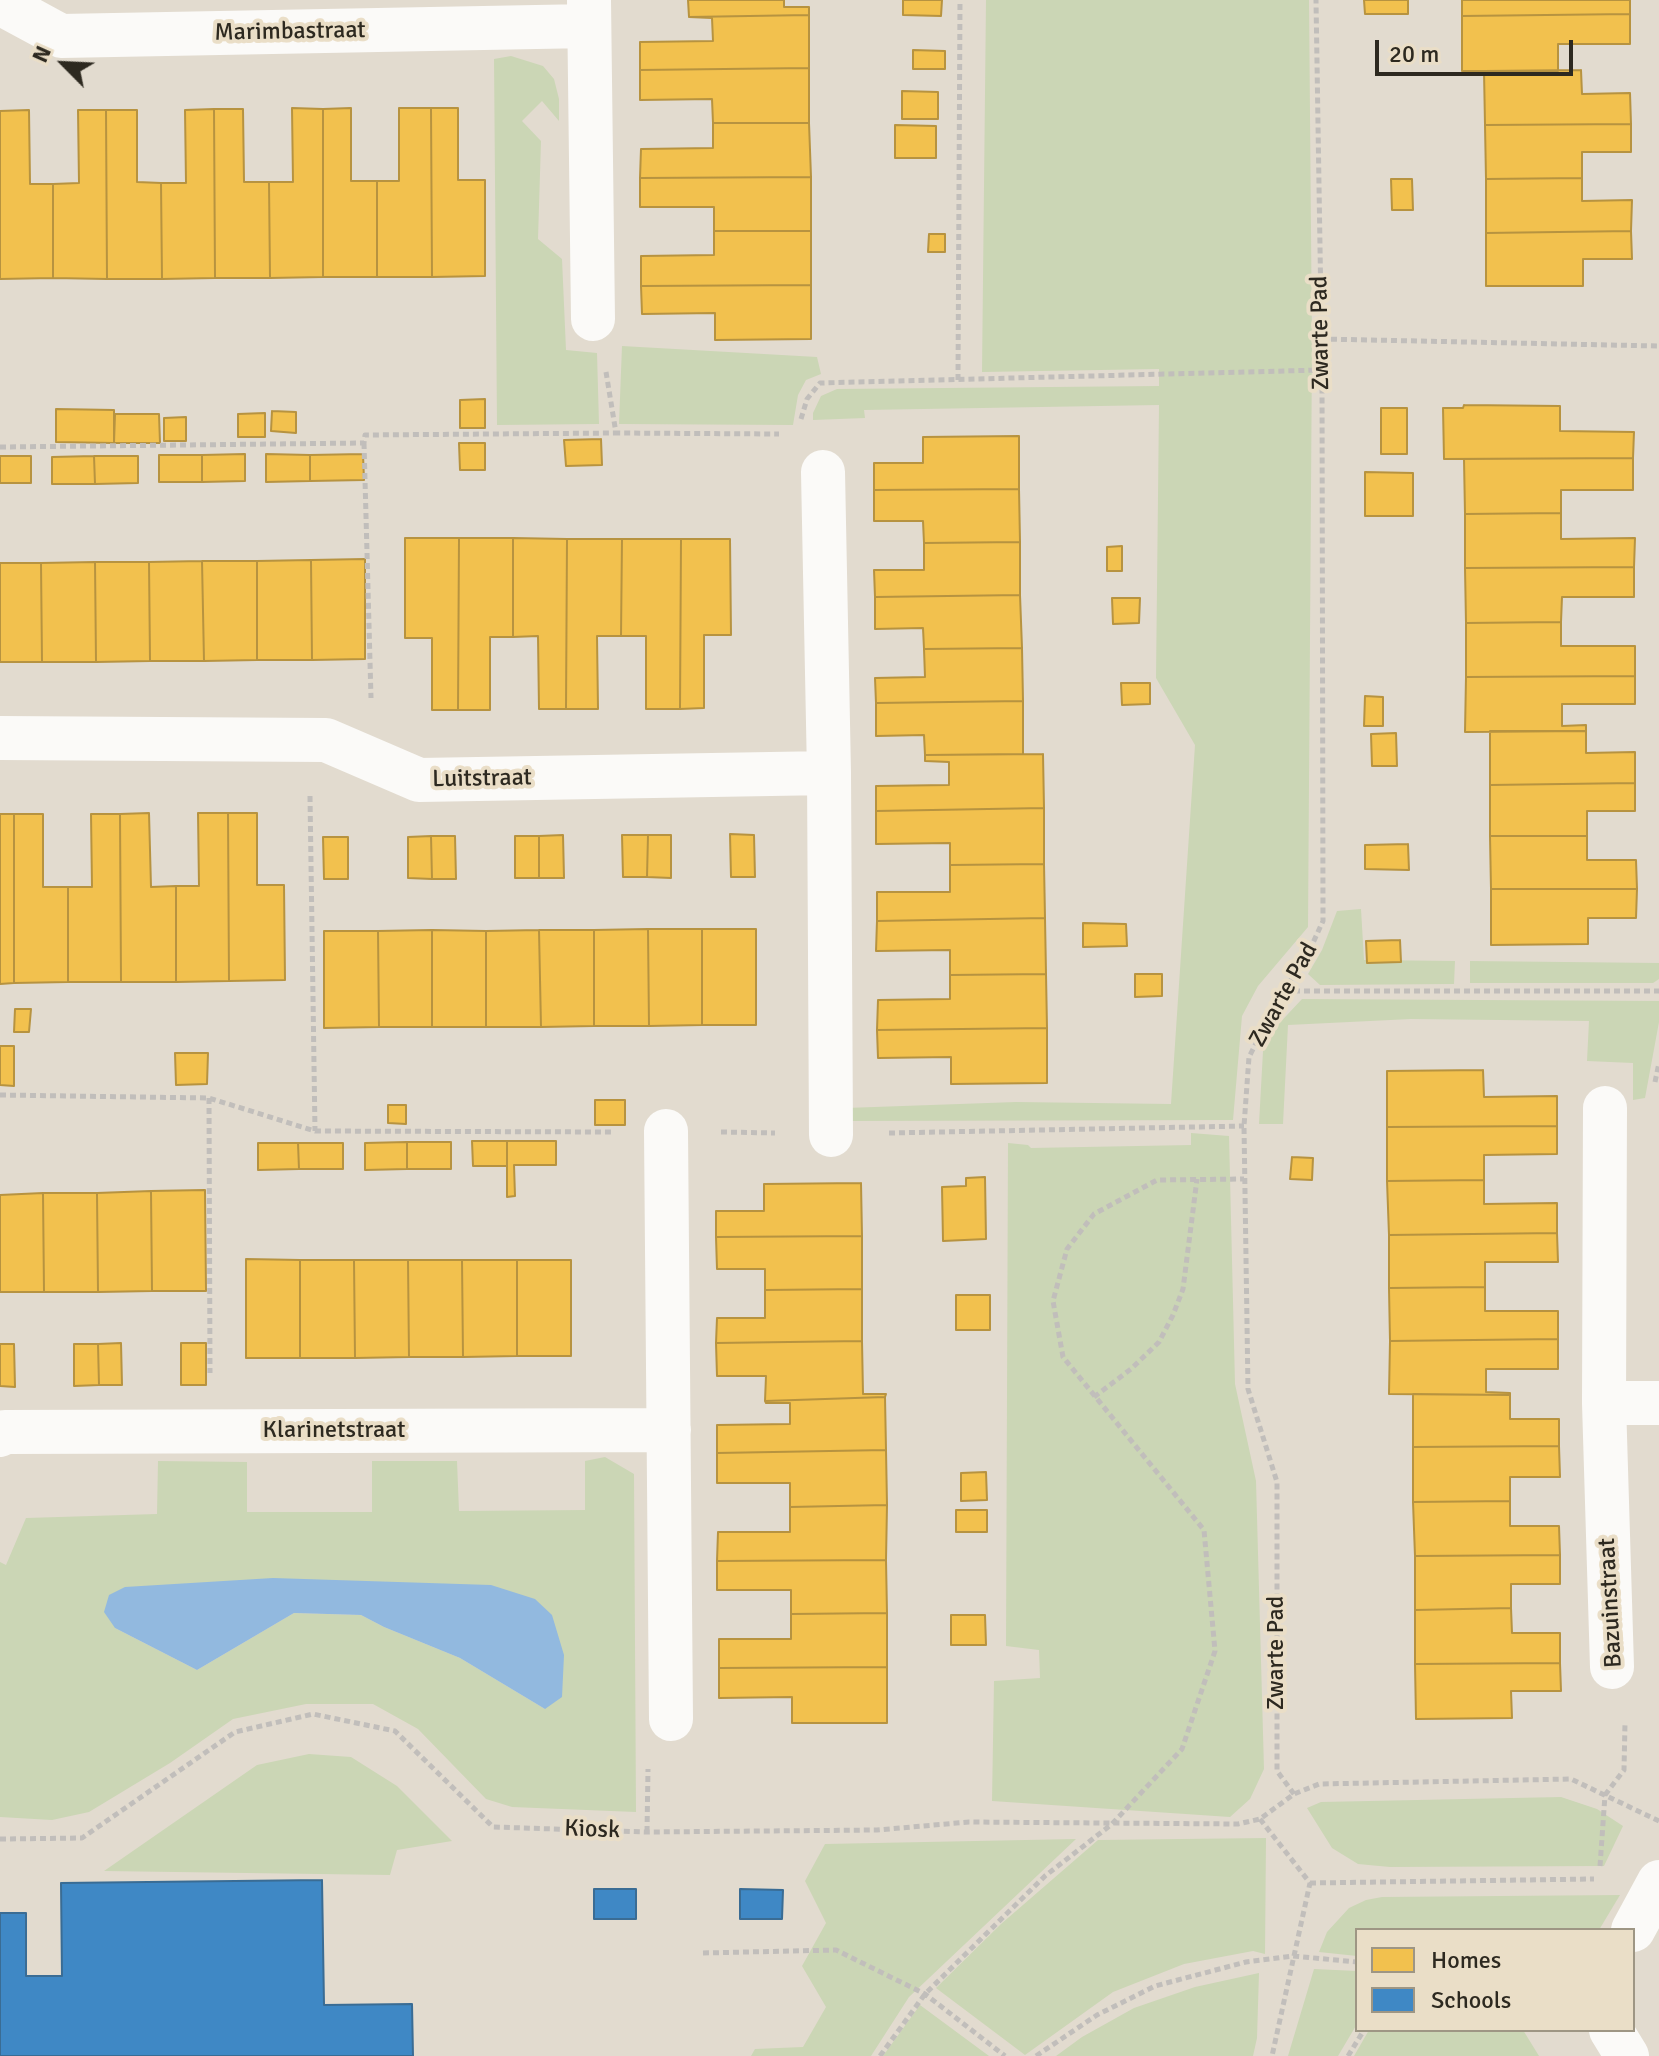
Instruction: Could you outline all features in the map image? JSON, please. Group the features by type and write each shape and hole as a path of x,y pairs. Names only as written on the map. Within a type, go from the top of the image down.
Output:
{"street":[{"name":"Marimbastraat","path":"0,3 61,36 589,13 593,319"},
{"path":"823,472 831,1135"},
{"name":"Luitstraat","path":"0,738 326,740 419,780 829,773"},
{"name":"Bazuinstraat","path":"1605,1108 1604,1403 1612,1667"},
{"path":"666,1131 671,1719"},
{"path":"1604,1403 1659,1403"},
{"name":"Klarinetstraat","path":"0,1435 5,1432 669,1430"},
{"path":"1634,1928 1659,1882"},
{"path":"1612,2032 1627,2056"}],"path":[{"path":"958,380 960,0"},
{"name":"Zwarte Pad","path":"1294,1794 1277,1771 1277,1482 1248,1389 1244,1126 1249,1057 1283,991 1306,958 1323,921 1322,370 1316,0"},
{"path":"593,319 604,356 616,433"},
{"path":"1321,339 1659,346"},
{"path":"796,434 807,399 820,383 1322,370"},
{"path":"372,760 365,435 796,434"},
{"path":"796,434 823,472"},
{"path":"0,447 364,443"},
{"path":"309,740 315,1131"},
{"path":"1283,991 1659,991"},
{"path":"0,1095 209,1098 315,1131 666,1131 831,1135 1244,1126"},
{"path":"209,1098 210,1431"},
{"path":"1094,1397 1131,1369 1159,1342 1173,1315 1183,1289 1197,1179"},
{"path":"880,2056 925,1994 1045,1876 1112,1824 1182,1749 1215,1651 1204,1530 1063,1357 1053,1301 1067,1249 1094,1214 1157,1180 1244,1179"},
{"name":"Bazuinstraat","path":"1605,1795 1624,1770 1625,1713 1612,1667"},
{"name":"Kiosk","path":"0,1839 82,1838 235,1732 313,1714 395,1731 493,1827 647,1832 877,1830 969,1822 1238,1824 1260,1819"},
{"path":"1310,1883 1260,1819 1294,1794 1319,1784 1571,1779 1659,1821"},
{"path":"1310,1883 1599,1879 1605,1795"},
{"path":"1272,2056 1310,1883"},
{"path":"703,1953 836,1950 925,1994 1005,2056"},
{"path":"1036,2056 1097,2015 1155,1986 1246,1962 1293,1956 1355,1962"},
{"path":"1348,2056 1363,2032"}],"green space":[{"path":"986,0 1309,0 1312,345 1308,927 1258,986 1242,1016 1233,1120 846,1121 846,1108 1016,1102 1171,1104 1195,745 1156,678 1159,405 864,410 865,418 813,420 821,396 837,389 1159,386 1159,369 982,372"},
{"path":"511,56 543,66 554,79 559,99 559,121 542,101 522,121 541,141 538,239 562,259 566,350 597,353 599,424 497,425 494,59"},
{"path":"622,346 817,357 821,374 806,380 798,395 793,425 619,424"},
{"path":"1361,909 1364,960 1455,961 1454,984 1320,985 1308,974 1322,950 1337,911"},
{"path":"1470,961 1659,963 1659,979 1653,983 1470,983"},
{"path":"1302,999 1659,1001 1659,1022 1645,1098 1633,1100 1633,1063 1587,1061 1589,1021 1411,1019 1288,1025 1283,1124 1259,1124 1263,1051 1273,1030"},
{"path":"1191,1133 1229,1136 1235,1384 1256,1481 1264,1769 1250,1799 1230,1817 992,1801 994,1681 1040,1678 1039,1650 1006,1646 1008,1143 1031,1148 1191,1145"},
{"path":"605,1457 634,1474 636,1812 512,1807 486,1799 418,1729 373,1704 306,1704 233,1719 170,1763 89,1812 52,1820 0,1817 0,1562 6,1565 26,1518 157,1514 158,1461 247,1462 247,1512 372,1512 372,1461 457,1461 459,1511 585,1510 585,1461","holes":["491,1585 545,1709 460,1658 361,1615 294,1613 197,1670 115,1628"]},
{"path":"309,1754 351,1757 397,1786 452,1841 397,1850 390,1875 104,1871 257,1765"},
{"path":"1561,1797 1597,1809 1623,1826 1604,1866 1390,1867 1358,1864 1332,1848 1307,1808 1321,1802"},
{"path":"1266,1838 1265,1954 1253,1951 1184,1964 1113,1992 1025,2055 936,1988 1001,1924 1098,1840"},
{"path":"1076,1839 909,1997 871,2056 751,2056 755,2049 803,2047 826,2007 802,1966 826,1923 805,1881 825,1844"},
{"path":"1620,1895 1600,1928 1355,1928 1355,1956 1319,1952 1327,1932 1349,1908 1382,1897"},
{"path":"1314,1969 1355,1971 1355,2027 1338,2056 1288,2056"},
{"path":"1259,1973 1257,2038 1253,2056 1056,2056 1082,2037 1134,2008 1195,1987"},
{"path":"920,2005 989,2056 883,2056"},
{"path":"1368,2032 1524,2032 1539,2056 1354,2056"}],"water":[{"path":"273,1578 491,1585 535,1599 552,1615 564,1655 562,1697 545,1709 460,1658 361,1615 294,1613 197,1670 115,1628 104,1612 109,1595 125,1587"}],"building: Homes":[{"path":"688,0 784,0 784,7 809,7 809,15 689,17"},
{"path":"903,0 942,0 941,16 903,15"},
{"path":"1364,0 1408,0 1408,14 1365,14"},
{"path":"1462,0 1630,0 1630,14 1462,16"},
{"path":"1630,14 1630,44 1558,44 1558,71 1462,71 1462,16"},
{"path":"809,15 809,68 640,70 640,42 713,41 712,18 689,17"},
{"path":"913,50 945,51 945,69 913,69"},
{"path":"809,68 809,123 713,123 712,99 640,100 640,70"},
{"path":"1581,70 1582,94 1630,93 1631,124 1485,125 1484,71"},
{"path":"902,91 938,92 938,119 902,119"},
{"path":"292,108 323,109 323,277 270,278 269,182 293,182"},
{"path":"351,108 351,181 377,181 377,277 323,277 323,109"},
{"path":"399,108 431,108 432,277 377,277 377,181 399,181"},
{"path":"431,108 458,108 458,180 485,180 485,276 432,277"},
{"path":"214,109 215,278 162,279 161,183 186,183 185,110"},
{"path":"214,109 243,109 244,182 269,182 270,278 215,278"},
{"path":"29,110 30,184 53,184 53,278 0,279 0,111"},
{"path":"78,110 106,110 107,279 53,278 53,184 79,183"},
{"path":"106,110 137,110 137,182 161,183 162,279 107,279"},
{"path":"713,123 809,123 811,177 640,178 641,149 713,148"},
{"path":"1631,124 1631,152 1582,152 1582,178 1486,179 1485,125"},
{"path":"895,125 936,126 936,158 895,158"},
{"path":"811,177 811,231 714,231 714,207 640,207 640,178"},
{"path":"1582,178 1582,201 1632,200 1631,231 1486,233 1486,179"},
{"path":"1391,179 1412,179 1413,210 1392,210"},
{"path":"714,231 811,231 811,285 641,286 641,256 714,255"},
{"path":"1631,231 1632,259 1583,259 1583,286 1486,286 1486,233"},
{"path":"929,234 945,234 945,252 928,252"},
{"path":"811,285 811,339 715,340 715,313 642,314 641,286"},
{"path":"485,399 485,428 460,428 460,400"},
{"path":"1464,405 1560,406 1560,431 1634,432 1633,458 1444,459 1443,408 1463,408"},
{"path":"1381,408 1407,408 1407,454 1381,454"},
{"path":"56,409 114,410 114,443 56,442"},
{"path":"272,411 296,412 296,433 271,431"},
{"path":"265,413 265,437 238,437 238,414"},
{"path":"115,414 159,414 160,443 114,443"},
{"path":"186,417 186,441 164,441 164,418"},
{"path":"1019,436 1019,489 874,490 874,463 923,463 923,437"},
{"path":"601,439 602,465 566,466 564,440"},
{"path":"459,443 485,443 485,470 460,470"},
{"path":"245,454 245,481 202,482 202,455"},
{"path":"266,454 310,455 310,481 266,482"},
{"path":"363,454 364,480 310,481 310,455"},
{"path":"159,455 202,455 202,482 159,482"},
{"path":"0,456 31,456 31,483 0,483"},
{"path":"94,456 138,456 138,483 95,484"},
{"path":"94,456 95,484 52,484 52,457"},
{"path":"1633,458 1633,490 1561,490 1561,513 1465,514 1464,459"},
{"path":"1365,472 1413,473 1413,516 1365,516"},
{"path":"1019,489 1020,542 924,543 923,521 874,521 874,490"},
{"path":"1561,513 1561,539 1635,538 1634,567 1465,568 1465,514"},
{"path":"405,538 459,538 458,710 432,710 432,638 405,638"},
{"path":"459,538 513,538 513,637 490,637 490,710 458,710"},
{"path":"513,538 567,539 566,709 539,709 538,636 513,637"},
{"path":"567,539 622,539 621,636 597,636 598,709 566,709"},
{"path":"622,539 681,539 680,709 646,709 646,636 621,636"},
{"path":"681,539 730,539 731,635 704,635 704,708 680,709"},
{"path":"1020,542 1020,595 875,597 874,570 924,570 924,543"},
{"path":"1122,546 1122,571 1107,571 1107,547"},
{"path":"365,559 365,659 312,660 311,560"},
{"path":"311,560 312,660 257,660 257,561"},
{"path":"202,561 204,661 150,661 149,562"},
{"path":"202,561 257,561 257,660 204,661"},
{"path":"95,562 149,562 150,661 96,662"},
{"path":"95,562 96,662 42,662 41,563"},
{"path":"0,563 41,563 42,662 0,662"},
{"path":"1634,567 1634,597 1562,597 1561,622 1466,623 1465,568"},
{"path":"1020,595 1022,648 924,649 923,628 875,629 875,597"},
{"path":"1112,598 1140,598 1139,623 1113,624"},
{"path":"1561,622 1561,646 1635,646 1635,676 1466,677 1466,623"},
{"path":"1022,648 1023,701 876,703 875,678 925,677 924,649"},
{"path":"1635,676 1635,704 1562,704 1562,726 1586,725 1586,731 1465,732 1466,677"},
{"path":"1121,683 1150,683 1150,704 1122,705"},
{"path":"1365,696 1383,697 1383,726 1364,726"},
{"path":"1023,701 1023,754 925,755 924,735 876,736 876,703"},
{"path":"1490,731 1586,731 1586,753 1635,752 1635,783 1490,785"},
{"path":"1396,733 1397,766 1372,766 1371,734"},
{"path":"1043,754 1044,808 876,811 876,786 949,785 949,762 925,761 925,755"},
{"path":"1635,783 1635,811 1587,811 1587,836 1490,836 1490,785"},
{"path":"1044,808 1044,864 950,865 950,843 876,844 876,811"},
{"path":"149,813 151,887 176,886 176,982 121,982 120,814"},
{"path":"198,813 228,813 229,981 176,982 176,886 199,886"},
{"path":"228,813 257,813 257,885 284,885 285,980 229,981"},
{"path":"0,814 14,814 14,983 0,984"},
{"path":"14,814 43,814 43,887 68,887 68,982 14,983"},
{"path":"91,814 120,814 121,982 68,982 68,887 92,887"},
{"path":"730,834 754,835 755,877 731,877"},
{"path":"563,835 564,878 539,878 539,836"},
{"path":"622,835 648,835 647,877 623,877"},
{"path":"648,835 671,835 671,878 647,877"},
{"path":"431,836 432,879 408,878 408,837"},
{"path":"431,836 455,836 456,879 432,879"},
{"path":"515,836 539,836 539,878 515,878"},
{"path":"1490,836 1587,836 1587,860 1636,860 1637,889 1491,889"},
{"path":"323,837 348,837 348,879 324,879"},
{"path":"1408,844 1409,870 1365,869 1365,845"},
{"path":"1044,864 1045,918 877,921 877,892 950,892 950,865"},
{"path":"1491,889 1637,889 1636,918 1588,918 1588,944 1491,945"},
{"path":"1045,918 1046,974 950,975 950,950 876,951 877,921"},
{"path":"1083,923 1126,924 1127,946 1083,947"},
{"path":"648,929 649,1026 594,1026 594,930"},
{"path":"648,929 702,929 702,1025 649,1026"},
{"path":"702,929 756,929 756,1025 702,1025"},
{"path":"432,930 432,1027 379,1027 378,931"},
{"path":"432,930 486,931 486,1027 432,1027"},
{"path":"539,930 541,1027 486,1027 486,931"},
{"path":"539,930 594,930 594,1026 541,1027"},
{"path":"324,931 378,931 379,1027 324,1028"},
{"path":"1400,940 1401,962 1367,963 1366,941"},
{"path":"1046,974 1047,1028 877,1030 878,1000 950,999 950,975"},
{"path":"1135,974 1162,974 1162,996 1135,997"},
{"path":"15,1009 31,1009 29,1032 14,1032"},
{"path":"1047,1028 1047,1083 951,1084 951,1057 878,1058 877,1030"},
{"path":"0,1046 14,1046 14,1086 0,1085"},
{"path":"175,1053 208,1053 207,1084 176,1085"},
{"path":"1483,1070 1484,1097 1557,1096 1557,1126 1387,1127 1387,1071"},
{"path":"595,1100 625,1100 625,1125 595,1125"},
{"path":"388,1105 406,1105 406,1124 388,1123"},
{"path":"1557,1126 1557,1154 1484,1155 1484,1180 1387,1181 1387,1127"},
{"path":"472,1141 507,1141 507,1166 473,1166"},
{"path":"507,1141 556,1141 556,1165 514,1165 515,1196 507,1197"},
{"path":"407,1142 407,1169 365,1170 365,1143"},
{"path":"407,1142 451,1142 451,1169 407,1169"},
{"path":"258,1143 298,1143 299,1169 258,1170"},
{"path":"298,1143 343,1143 343,1169 299,1169"},
{"path":"1292,1157 1313,1158 1312,1180 1290,1179"},
{"path":"985,1177 986,1239 943,1241 942,1187 966,1186 966,1178"},
{"path":"1484,1180 1484,1204 1557,1203 1557,1233 1389,1235 1387,1181"},
{"path":"861,1183 862,1236 716,1237 716,1211 764,1211 764,1184"},
{"path":"205,1190 206,1291 152,1291 151,1191"},
{"path":"151,1191 152,1291 98,1292 97,1193"},
{"path":"43,1193 44,1292 0,1292 0,1195"},
{"path":"43,1193 97,1193 98,1292 44,1292"},
{"path":"1557,1233 1558,1262 1485,1262 1485,1287 1389,1288 1389,1235"},
{"path":"862,1236 862,1289 765,1290 765,1269 717,1269 716,1237"},
{"path":"246,1259 300,1260 300,1358 246,1358"},
{"path":"300,1260 354,1260 355,1358 300,1358"},
{"path":"354,1260 408,1260 409,1357 355,1358"},
{"path":"408,1260 462,1260 463,1357 409,1357"},
{"path":"462,1260 517,1260 517,1356 463,1357"},
{"path":"517,1260 571,1260 571,1356 517,1356"},
{"path":"1485,1287 1485,1311 1558,1311 1558,1339 1390,1341 1389,1288"},
{"path":"862,1289 862,1341 716,1343 717,1318 765,1318 765,1290"},
{"path":"956,1295 990,1295 990,1330 956,1330"},
{"path":"1558,1339 1558,1369 1486,1369 1486,1392 1510,1395 1389,1394 1390,1341"},
{"path":"862,1341 863,1394 886,1394 885,1397 765,1401 766,1376 717,1376 716,1343"},
{"path":"121,1343 122,1385 99,1385 98,1344"},
{"path":"181,1343 206,1343 206,1385 181,1385"},
{"path":"0,1344 14,1344 15,1387 0,1386"},
{"path":"74,1344 98,1344 99,1385 74,1386"},
{"path":"1413,1394 1510,1395 1510,1419 1559,1419 1559,1446 1413,1447"},
{"path":"885,1397 886,1450 717,1453 717,1425 790,1424 790,1403 765,1401"},
{"path":"1559,1446 1560,1477 1510,1477 1510,1501 1413,1502 1413,1447"},
{"path":"886,1450 887,1505 790,1507 790,1483 717,1483 717,1453"},
{"path":"986,1472 987,1500 961,1501 961,1473"},
{"path":"1510,1501 1510,1526 1559,1526 1560,1555 1415,1556 1413,1502"},
{"path":"887,1505 886,1560 717,1561 718,1532 790,1532 790,1507"},
{"path":"956,1510 987,1510 987,1532 956,1532"},
{"path":"1560,1555 1560,1584 1511,1584 1511,1608 1415,1610 1415,1556"},
{"path":"886,1560 887,1613 791,1614 791,1590 717,1590 717,1561"},
{"path":"1511,1608 1512,1633 1560,1633 1560,1663 1415,1664 1415,1610"},
{"path":"887,1613 887,1667 719,1668 719,1639 791,1639 791,1614"},
{"path":"951,1615 985,1615 986,1645 951,1645"},
{"path":"1560,1663 1561,1691 1511,1691 1512,1718 1416,1719 1415,1664"},
{"path":"887,1667 887,1723 792,1723 792,1697 719,1698 719,1668"}],"building: Schools":[{"path":"322,1880 324,2005 412,2004 413,2056 0,2056 0,1913 26,1913 26,1976 62,1976 61,1883"},
{"path":"594,1889 636,1889 636,1919 594,1919"},
{"path":"740,1889 783,1890 782,1919 740,1919"}]}
